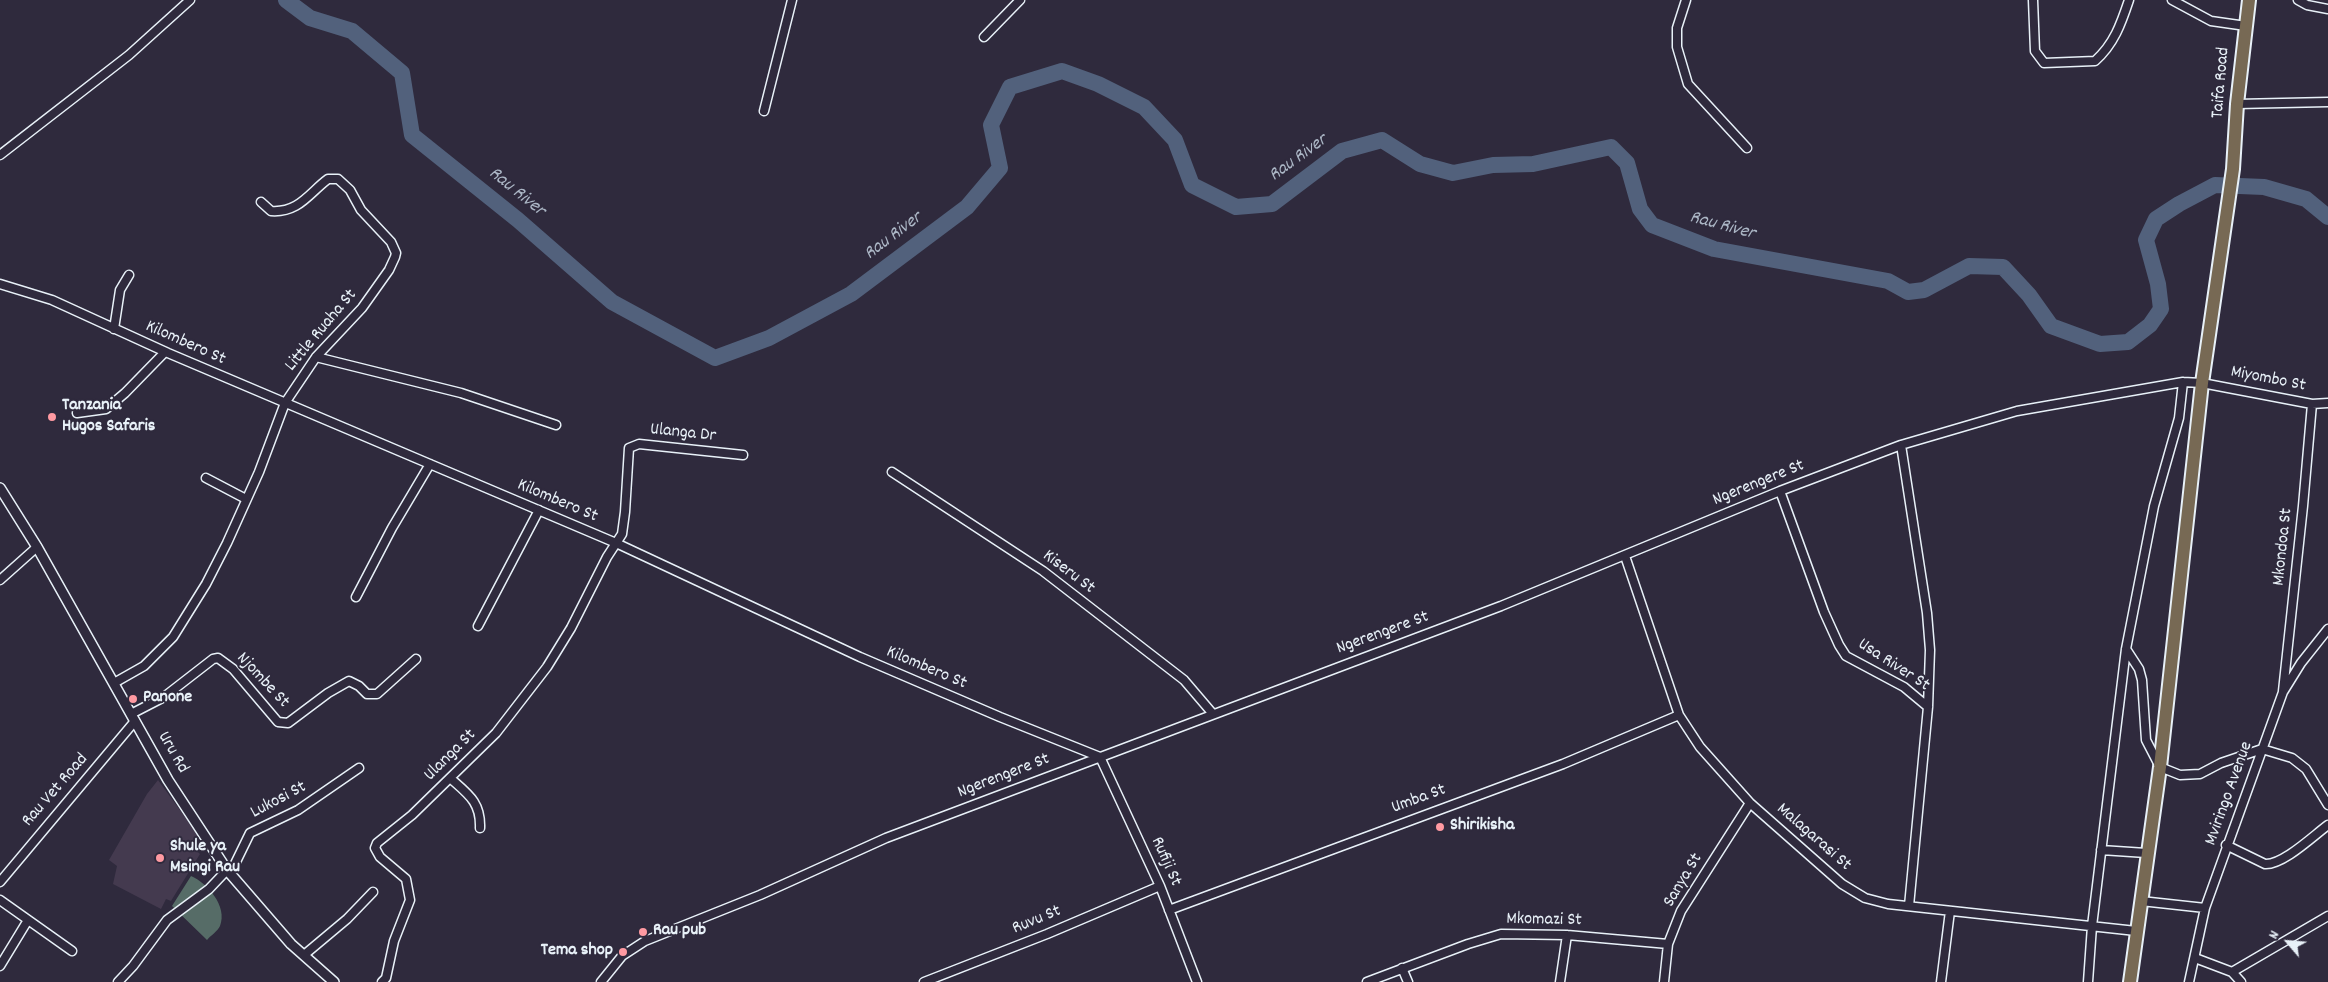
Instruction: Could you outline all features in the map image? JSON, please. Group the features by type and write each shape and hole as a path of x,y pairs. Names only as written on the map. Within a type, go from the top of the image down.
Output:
{"highway":[{"name":"Taifa Road","path":"2130,982 2146,853 2160,767 2202,383 2234,169 2237,104 2249,0"}],"street":[{"path":"0,155 129,55 190,0"},
{"path":"764,111 792,0"},
{"path":"984,37 1020,0"},
{"path":"1686,0 1677,28 1677,38 1682,66 1688,84 1747,148"},
{"path":"2033,0 2035,51 2044,63 2095,61 2108,50 2120,29 2129,0"},
{"path":"2172,0 2211,21 2246,26"},
{"path":"2298,0 2328,9"},
{"path":"2237,104 2328,102"},
{"name":"Little Ruaha St","path":"114,683 144,666 173,637 206,584 246,499 285,403 316,357 362,308 389,270 396,253 391,242 361,210 350,190 338,179 328,178 312,195 286,210 270,211 261,202"},
{"path":"114,328 120,290 129,275"},
{"name":"Kilombero St","path":"0,284 45,297 165,352 616,543 860,657 1000,717 1100,757"},
{"path":"77,413 106,409 125,393 165,352"},
{"path":"316,357 461,393 556,425"},
{"path":"2088,982 2092,926 2126,649 2152,515 2179,418 2183,382"},
{"name":"Ngerengere St","path":"601,982 622,956 645,941 760,895 886,838 1501,606 1780,491 1901,445 2017,411 2183,382 2202,383"},
{"name":"Miyombo St","path":"2202,383 2312,404 2328,403"},
{"name":"Mkondoa St","path":"2283,692 2312,404"},
{"name":"Ulanga Dr","path":"616,543 624,525 628,450 632,445 638,444 743,455"},
{"path":"1901,445 1927,613 1930,650 1928,707"},
{"path":"356,597 392,528 430,464"},
{"name":"Kiseru St","path":"892,472 1043,571 1184,680 1213,714"},
{"path":"206,478 246,499"},
{"name":"Uru Rd","path":"0,488 37,547 168,780 228,872 291,944 334,982"},
{"name":"Usa River St","path":"1780,491 1824,612 1846,656 1904,687 1928,707 1910,906"},
{"path":"478,626 538,510"},
{"name":"Ulanga St","path":"382,982 386,978 394,941 407,913 410,900 406,879 380,857 376,846 380,838 407,820 496,733 532,688 571,628 616,543"},
{"path":"0,580 37,547"},
{"name":"Malagarasi St","path":"1625,556 1679,715 1700,747 1750,803 1842,884 1865,898 1888,904 2136,931"},
{"name":"Mviringo Avenue","path":"2190,982 2204,908 2283,692 2301,663 2328,629"},
{"path":"2126,649 2140,669 2146,740 2160,767 2180,775 2200,774 2262,749 2292,758 2306,769 2328,805"},
{"name":"Njombe St","path":"133,717 164,697 215,658 228,664 278,722 288,723 349,681 367,694 377,694 416,659"},
{"name":"Umba St","path":"1169,910 1563,764 1679,715"},
{"name":"Rau Vet Road","path":"0,882 133,717"},
{"name":"Rufiji St","path":"1100,757 1160,886 1197,982"},
{"name":"Lukosi St","path":"118,982 134,966 167,920 209,889 228,872 250,834 298,810 359,768"},
{"path":"450,778 477,805 480,828"},
{"name":"Sanya St","path":"1664,982 1668,944 1681,910 1750,803"},
{"path":"2226,845 2264,864 2270,865 2280,861 2328,825"},
{"path":"2101,850 2146,853"},
{"name":"Ruvu St","path":"927,981 1160,886"},
{"path":"304,955 342,924 373,892"},
{"path":"0,900 72,951"},
{"path":"2141,900 2204,908"},
{"path":"1941,982 1950,911"},
{"path":"2232,972 2328,916"},
{"path":"0,966 28,920"},
{"name":"Mkomazi St","path":"1367,982 1502,934 1567,935 1668,944"},
{"path":"1560,982 1567,935"},
{"path":"2195,958 2232,972 2241,982"},
{"path":"1402,968 1408,982"}],"shaded area":[{"path":"158,780 199,836 190,845 200,854 171,901 166,899 161,909 113,884 117,866 109,860 147,794"}],"green space":[{"path":"191,876 209,890 219,903 221,911 220,926 207,940 172,906"}],"waterway":[{"name":"Rau River","path":"286,0 310,18 352,31 402,73 412,135 518,220 612,302 715,358 769,338 851,294 967,207 1000,168 991,125 1010,87 1062,71 1098,84 1144,107 1175,140 1192,185 1236,207 1272,204 1342,151 1382,140 1420,164 1453,173 1493,165 1533,164 1611,147 1627,163 1640,209 1652,225 1714,249 1888,281 1908,292 1924,290 1969,266 2003,267 2029,295 2051,326 2100,344 2128,342 2150,325 2161,309 2158,284 2146,240 2156,219 2179,204 2215,185 2264,187 2306,199 2328,217"}],"place":[{"name":"Tanzania Hugos Safaris","path":"52,417"},
{"name":"Panone","path":"133,699"},
{"name":"Shirikisha","path":"1440,827"},
{"name":"Shule ya Msingi Rau","path":"160,858"},
{"name":"Rau pub","path":"643,932"},
{"name":"Tema shop","path":"623,952"}]}
